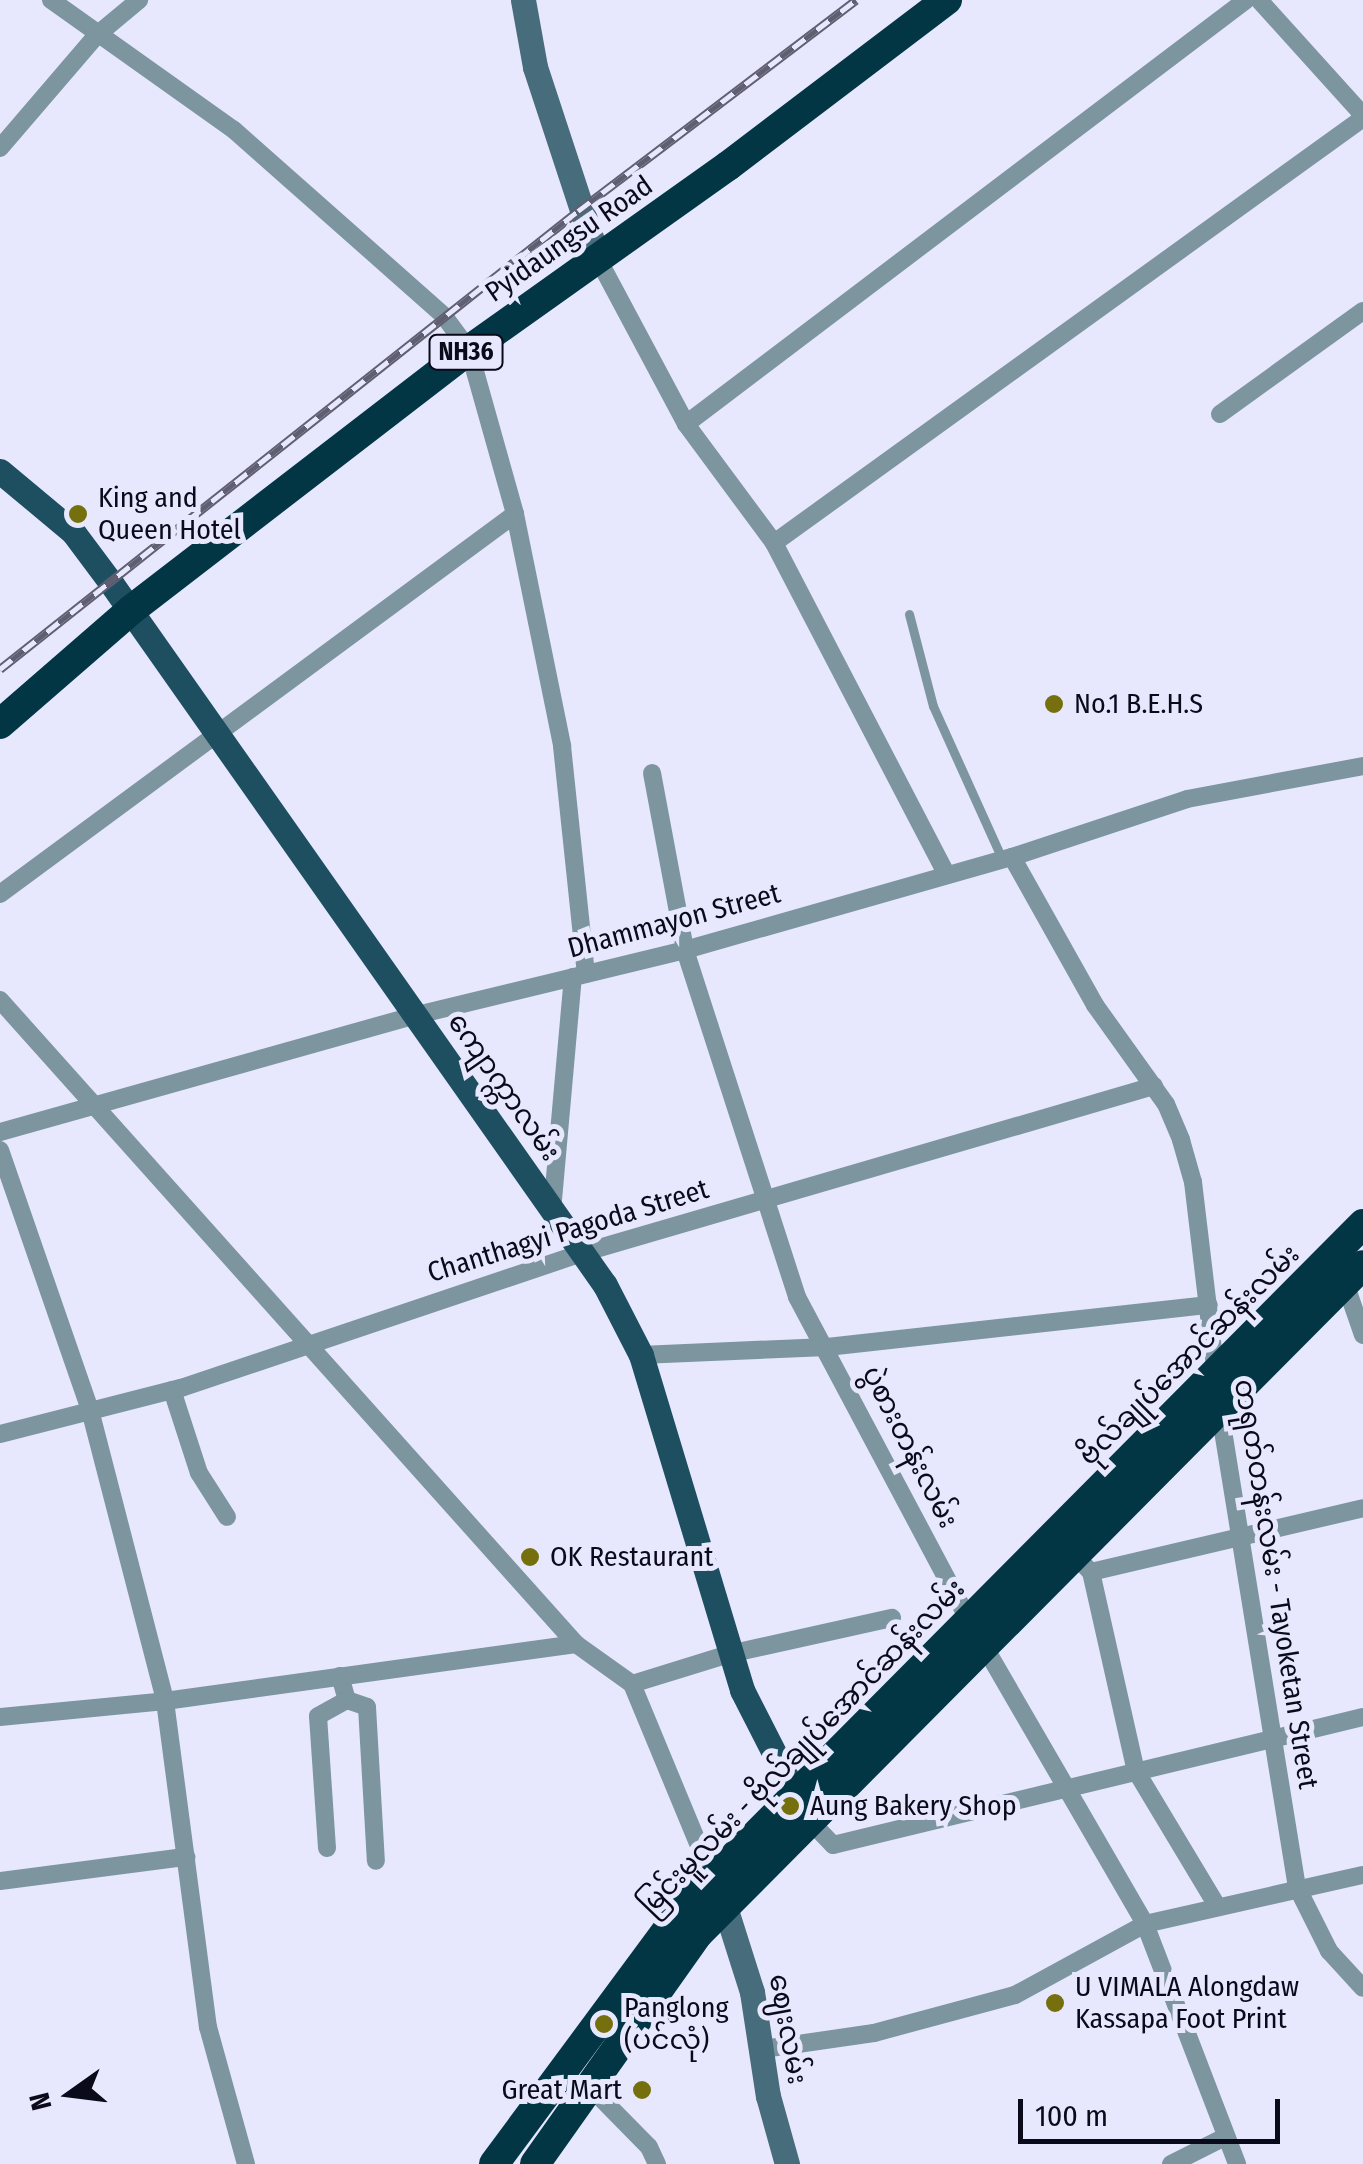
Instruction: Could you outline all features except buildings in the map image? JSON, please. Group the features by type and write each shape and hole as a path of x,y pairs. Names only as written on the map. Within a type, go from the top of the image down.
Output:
{"highway":[{"name":"Pyidaungsu Road","path":"0,724 131,610 469,350 946,0"},
{"name":"ဗိုလ်ချုပ်အောင်ဆန်းလမ်း","path":"1075,1552 1363,1224"},
{"name":"ဗိုလ်ချုပ်အောင်ဆန်းလမ်း","path":"1217,1391 1354,1274"},
{"name":"မြင်းမူလမ်း - ဗိုလ်ချုပ်အောင်ဆန်းလမ်း","path":"534,2164 676,1963 719,1893 976,1631 1075,1552"},
{"name":"မြင်းမူလမ်း - ဗိုလ်ချုပ်အောင်ဆန်းလမ်း","path":"494,2164 684,1908 719,1893"}],"main road":[{"name":"ကျောက္ကာလမ်း","path":"0,471 72,532 131,610 582,1253 640,1356 728,1654 802,1808"}],"street":[{"path":"50,0 234,130 444,316 469,350 515,514 562,746 579,976 552,1211"},
{"path":"0,148 96,35 139,0"},
{"path":"523,0 536,67 598,259 686,424 774,544 945,871"},
{"path":"686,424 1246,0"},
{"path":"774,544 1363,116 1258,0"},
{"path":"1220,414 1363,311"},
{"path":"0,894 515,514"},
{"name":"Dhammayon Street","path":"0,1132 417,1015 685,950 945,871 1007,858 1187,800 1363,766"},
{"name":"ပွဲစားတန်းလမ်း","path":"652,773 685,950 796,1297 827,1346 1063,1789 1145,1924 1223,2138 1237,2164"},
{"name":"တရုတ်တန်းလမ်း - Tayoketan Street","path":"1007,858 1095,1005 1154,1086 1193,1182 1217,1391 1297,1886 1329,1951 1363,1988"},
{"path":"0,1000 576,1644 632,1684 719,1893"},
{"name":"Chanthagyi Pagoda Street","path":"0,1434 172,1390 582,1253 1154,1086"},
{"path":"0,1150 90,1410 165,1701 208,2027 246,2164"},
{"path":"1354,1274 1363,1335"},
{"path":"640,1356 827,1346 1209,1305"},
{"path":"172,1390 199,1473 227,1518"},
{"path":"1217,1906 1136,1771 1075,1552 1240,1539 1363,1508"},
{"path":"632,1684 728,1654 892,1618"},
{"path":"0,1716 165,1701 576,1644"},
{"path":"340,1676 347,1700"},
{"path":"327,1848 318,1716 347,1700 367,1707 376,1861"},
{"path":"802,1808 833,1844 1363,1718"},
{"path":"0,1881 186,1857"},
{"path":"763,2049 874,2033 1014,1995 1145,1924 1297,1886 1363,1875"},
{"name":"ဈေးလမ်း","path":"719,1893 742,1949 787,2164"},
{"path":"590,2086 648,2147 656,2164"},
{"path":"1172,2164 1223,2138"}],"lane":[{"path":"909,614 933,706 1007,858"}],"railway":[{"path":"0,669 578,211 856,0"}],"place":[{"name":"King and Queen Hotel","path":"78,514"},
{"name":"No.1 B.E.H.S","path":"1054,704"},
{"name":"OK Restaurant","path":"530,1557"},
{"name":"Aung Bakery Shop","path":"790,1806"},
{"name":"U VIMALA Alongdaw Kassapa Foot Print","path":"1055,2003"},
{"name":"Panglong (ပင်လုံ)","path":"604,2024"},
{"name":"Great Mart","path":"642,2090"}]}
